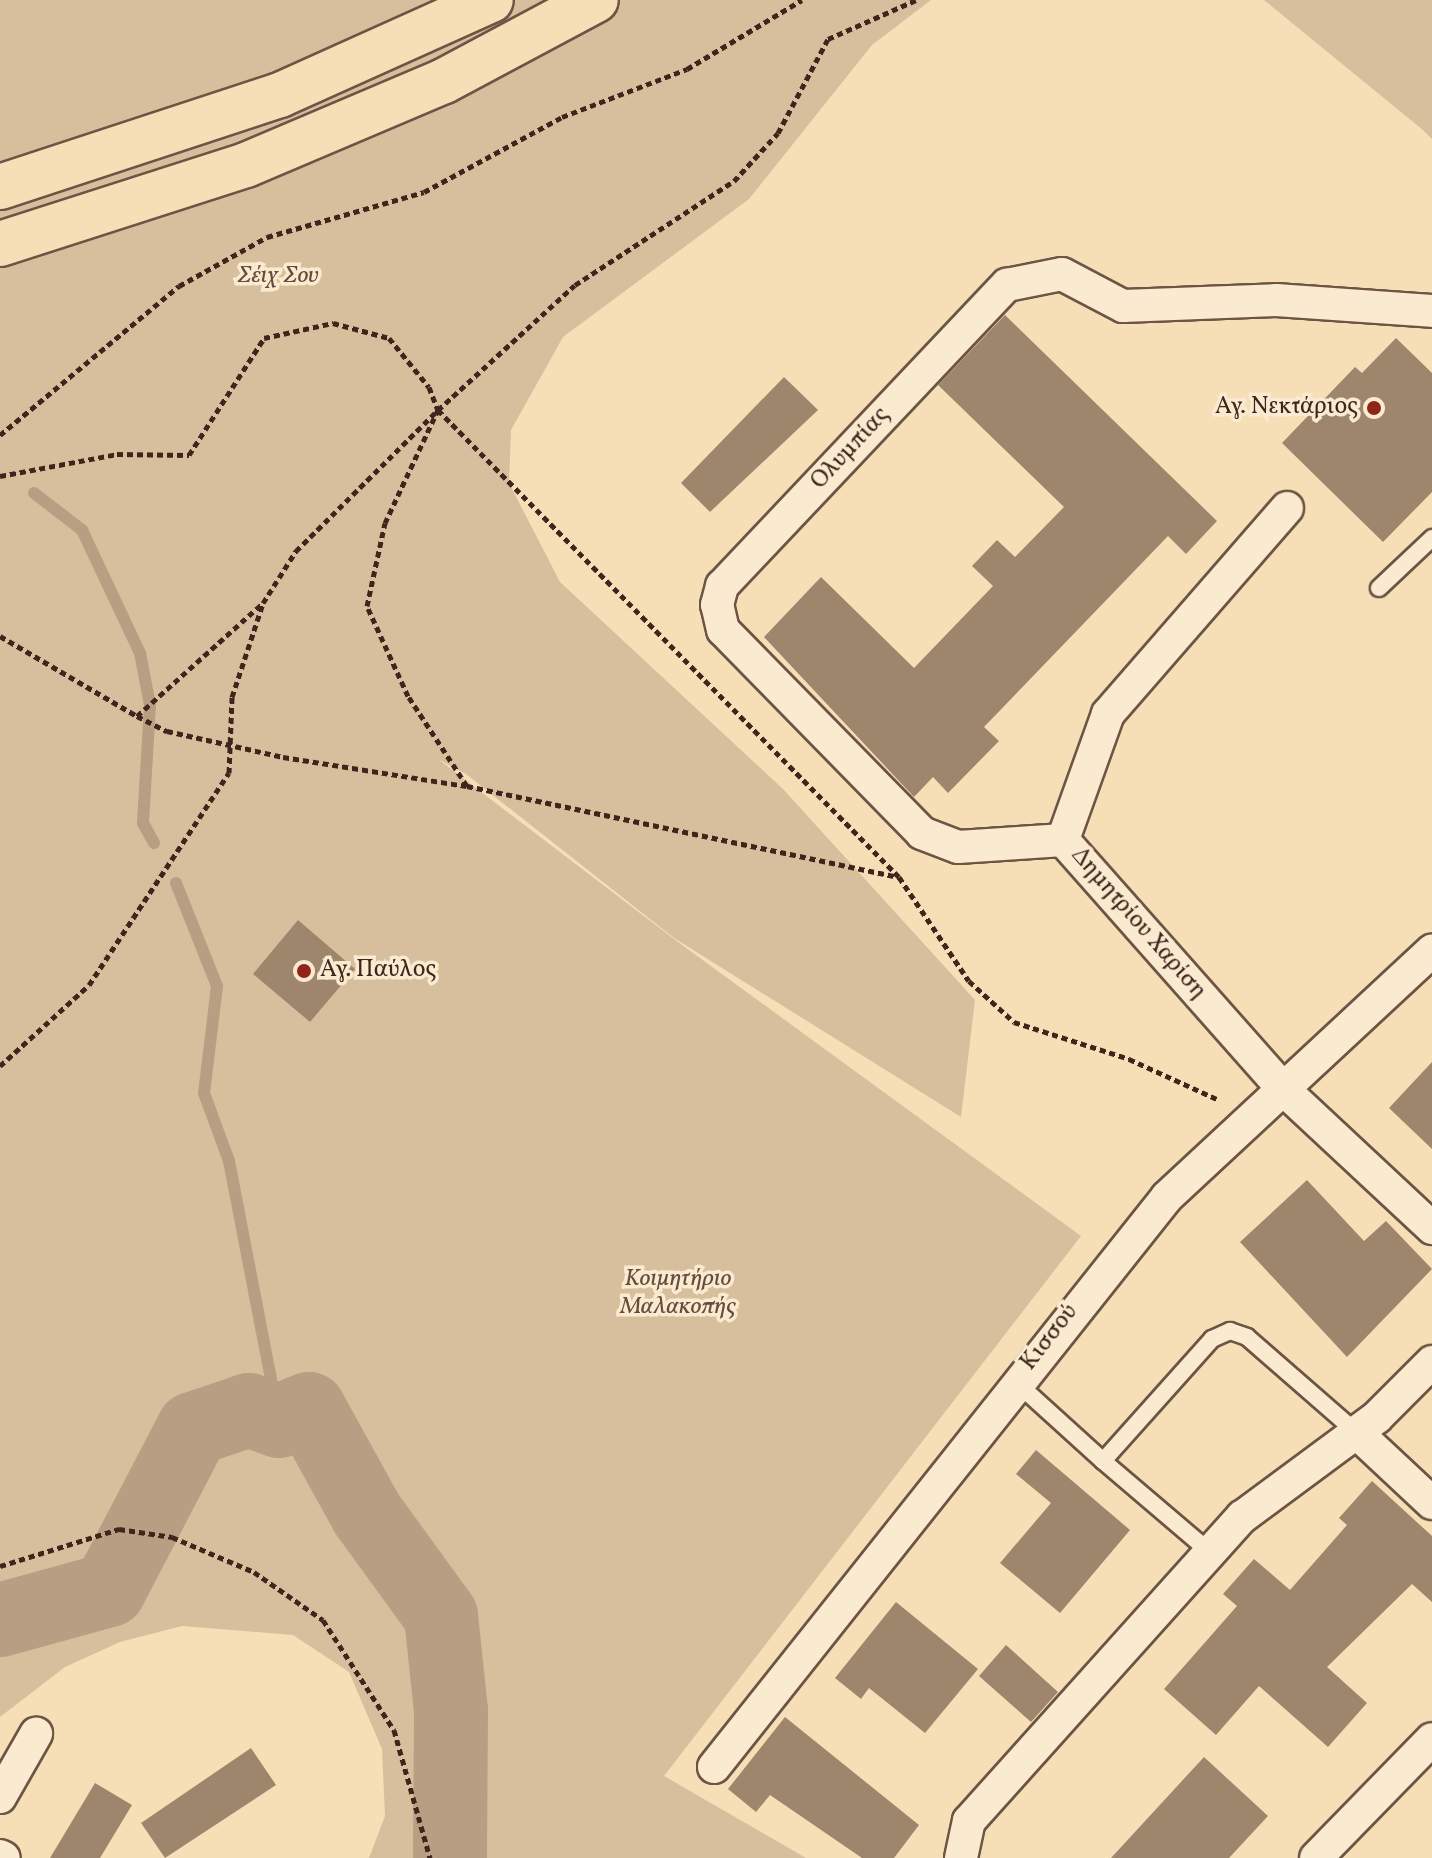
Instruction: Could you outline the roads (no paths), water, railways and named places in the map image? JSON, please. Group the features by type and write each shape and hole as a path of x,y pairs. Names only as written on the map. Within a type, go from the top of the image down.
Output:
{"highway":[{"path":"0,187 280,95 491,0"},
{"path":"0,244 246,165 444,81 596,0"}],"street":[{"name":"Ολυμπίας","path":"1063,840 958,847 922,833 723,630 717,605 722,586 1007,285 1062,274 1132,306 1276,300 1432,311"},
{"name":"Δημητρίου Χαρίση","path":"1287,508 1108,714 1063,840 1283,1089 1432,1228"},
{"name":"Κισσού","path":"714,1767 1125,1246 1247,1118 1283,1089 1432,951"},
{"path":"961,1858 969,1821 1210,1552 1261,1499 1356,1432 1432,1362"},
{"path":"1356,1432 1432,1503"},
{"path":"0,1797 36,1734"},
{"path":"1316,1858 1426,1758"}],"lane":[{"path":"1379,588 1432,538"},
{"path":"1103,1461 1212,1339 1230,1331 1247,1337 1356,1432"},
{"path":"1016,1382 1210,1552"}],"waterway":[{"path":"34,493 82,530 140,653 150,705 143,823 154,843"},
{"path":"176,883 217,986 204,1093 229,1161 279,1421"},
{"path":"0,1620 109,1590 193,1429 249,1410 279,1421 309,1409 367,1514 441,1616 451,1711 450,1858"}],"place":[{"name":"Αγ. Νεκτάριος","path":"1374,408"},
{"name":"Αγ. Παύλος","path":"304,971"}],"park label":[{"name":"Σέιχ Σου","path":"278,277"},
{"name":"Κοιμητήριο Μαλακοπής","path":"678,1294"}]}
